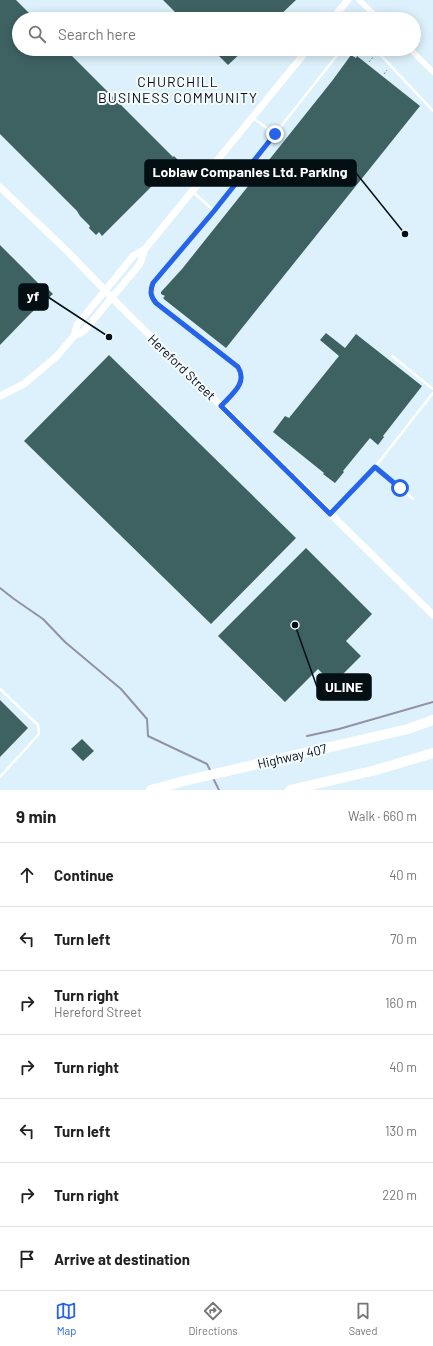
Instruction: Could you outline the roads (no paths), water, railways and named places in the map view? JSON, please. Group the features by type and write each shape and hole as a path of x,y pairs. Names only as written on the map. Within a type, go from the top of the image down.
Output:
{"highway":[{"name":"Highway 407","path":"151,790 408,729 433,720"},
{"path":"290,790 376,770 433,753"}],"street":[{"path":"338,12 348,0"},
{"path":"359,0 372,12"},
{"path":"0,396 24,384 32,378 57,356 74,336 84,331 140,264 146,249 192,191 302,56"},
{"path":"417,56 433,72"},
{"name":"Hereford Street","path":"0,186 433,615"},
{"path":"74,336 77,325 133,256 146,249"}],"lane":[{"path":"221,406 238,387 242,379 242,373 238,367 156,303 151,297 153,283 214,211 336,56"},
{"path":"382,56 433,111"},
{"path":"252,117 275,134"},
{"path":"192,191 214,211"},
{"path":"392,356 433,389"},
{"path":"330,514 375,467 433,393"},
{"path":"375,467 413,498"},
{"path":"0,689 38,726 39,734 0,777"}],"waterway":[{"path":"0,588 43,619 65,642 121,689 147,719 148,736 207,764 211,772"},
{"path":"307,736 339,729 433,702"},
{"path":"213,778 219,790"}],"place":[{"name":"Loblaw Companies Ltd. Parking","path":"405,234"},
{"name":"yf","path":"109,337"},
{"name":"ULINE","path":"295,625"}],"district":[{"name":"CHURCHILL BUSINESS COMMUNITY","path":"178,90"}]}
